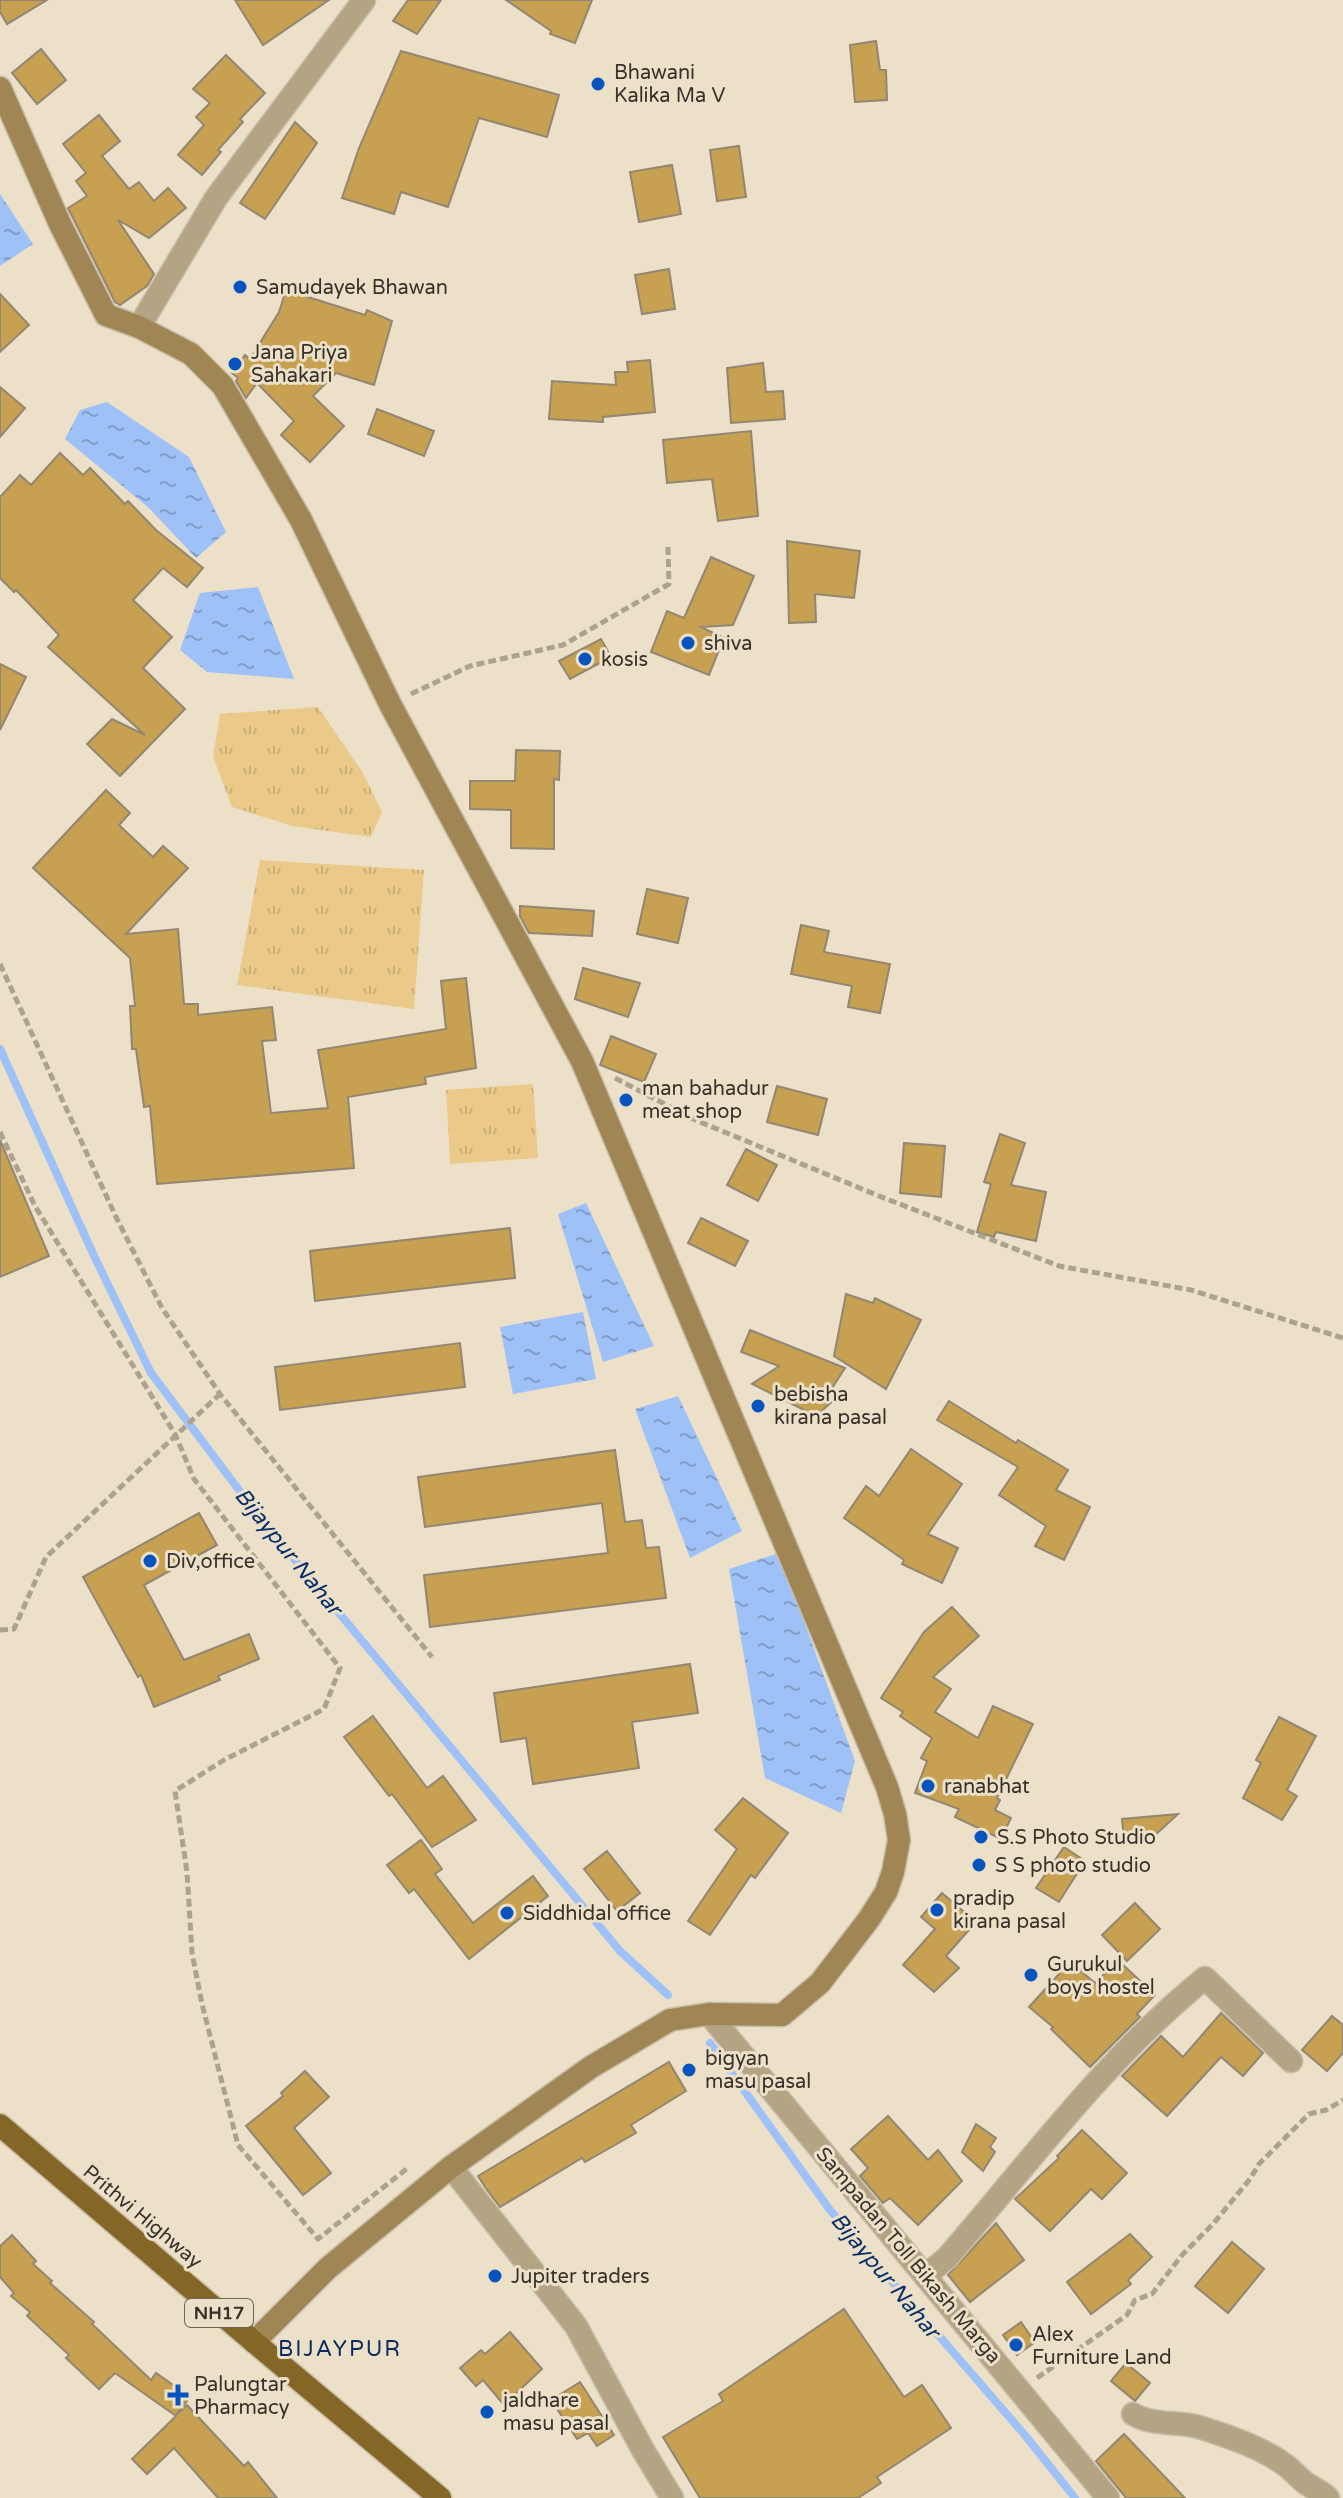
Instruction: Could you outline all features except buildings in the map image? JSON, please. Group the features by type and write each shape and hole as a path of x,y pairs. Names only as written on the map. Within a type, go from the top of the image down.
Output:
{"highway":[{"name":"Prithvi Highway","path":"0,2125 440,2498"}],"main road":[{"path":"0,88 60,224 106,315 139,327 191,354 223,386 301,520 390,704 582,1061 887,1787 899,1840 886,1892 869,1919 820,1983 782,2015 709,2014 670,2020 591,2067 451,2167 328,2268 254,2342"}],"street":[{"path":"139,327 216,198 364,0"},
{"path":"926,2275 947,2258 1098,2082 1182,1997 1205,1978 1291,2061"},
{"name":"Sampadan Toll Bikash Marga","path":"709,2014 1108,2498"},
{"path":"451,2167 576,2326 672,2498"},
{"path":"1133,2414 1147,2422 1160,2420 1199,2427 1254,2446 1287,2466 1305,2484 1319,2489 1328,2498"}],"path":[{"path":"390,704 470,666 563,645 669,584 668,547"},
{"path":"0,964 162,1308 220,1394 432,1657"},
{"path":"582,1061 693,1119 1059,1266 1191,1290 1343,1338"},
{"path":"0,1132 35,1206 175,1434 194,1479 340,1668 324,1709 224,1760 175,1791 187,1872 192,1953 238,2145 318,2239 381,2186 419,2160"},
{"path":"0,1630 14,1629 46,1557 220,1394"},
{"path":"1019,2388 1047,2373 1127,2315 1135,2300 1152,2294 1182,2255 1213,2224 1259,2164 1309,2114 1326,2110 1343,2100"}],"green space":[{"path":"318,707 363,773 382,812 371,837 292,826 232,807 213,757 220,714"},
{"path":"260,860 424,870 414,1009 237,985"},
{"path":"533,1084 538,1158 450,1164 446,1090"}],"water":[{"path":"0,194 33,244 0,266"},
{"path":"107,402 189,457 226,532 196,558 149,508 65,439 80,410"},
{"path":"258,587 294,679 207,672 180,650 200,593"},
{"path":"586,1203 654,1346 603,1362 558,1214"},
{"path":"583,1312 596,1379 513,1394 500,1327"},
{"path":"678,1396 742,1531 690,1558 635,1409"},
{"path":"779,1553 855,1761 841,1813 765,1778 729,1569"}],"waterway":[{"name":"Bijaypur Nahar","path":"0,1049 151,1373 260,1518 620,1951 668,1995"},
{"name":"Bijaypur Nahar","path":"710,2043 830,2210 1024,2434 1075,2498"}],"place":[{"name":"Bhawani Kalika Ma V","path":"598,84"},
{"name":"Samudayek Bhawan","path":"240,287"},
{"name":"Jana Priya Sahakari","path":"235,364"},
{"name":"shiva","path":"688,643"},
{"name":"kosis","path":"585,659"},
{"name":"man bahadur meat shop","path":"626,1100"},
{"name":"bebisha kirana pasal","path":"758,1406"},
{"name":"Div,office","path":"150,1561"},
{"name":"ranabhat","path":"928,1786"},
{"name":"S.S Photo Studio","path":"981,1837"},
{"name":"S S photo studio","path":"979,1865"},
{"name":"pradip kirana pasal","path":"937,1910"},
{"name":"Siddhidal office","path":"507,1913"},
{"name":"Gurukul boys hostel","path":"1031,1975"},
{"name":"bigyan masu pasal","path":"689,2070"},
{"name":"Jupiter traders","path":"495,2276"},
{"name":"Alex Furniture Land","path":"1016,2345"},
{"name":"Palungtar Pharmacy","path":"178,2395"},
{"name":"jaldhare masu pasal","path":"487,2412"}],"district":[{"name":"BIJAYPUR","path":"340,2348"}]}
